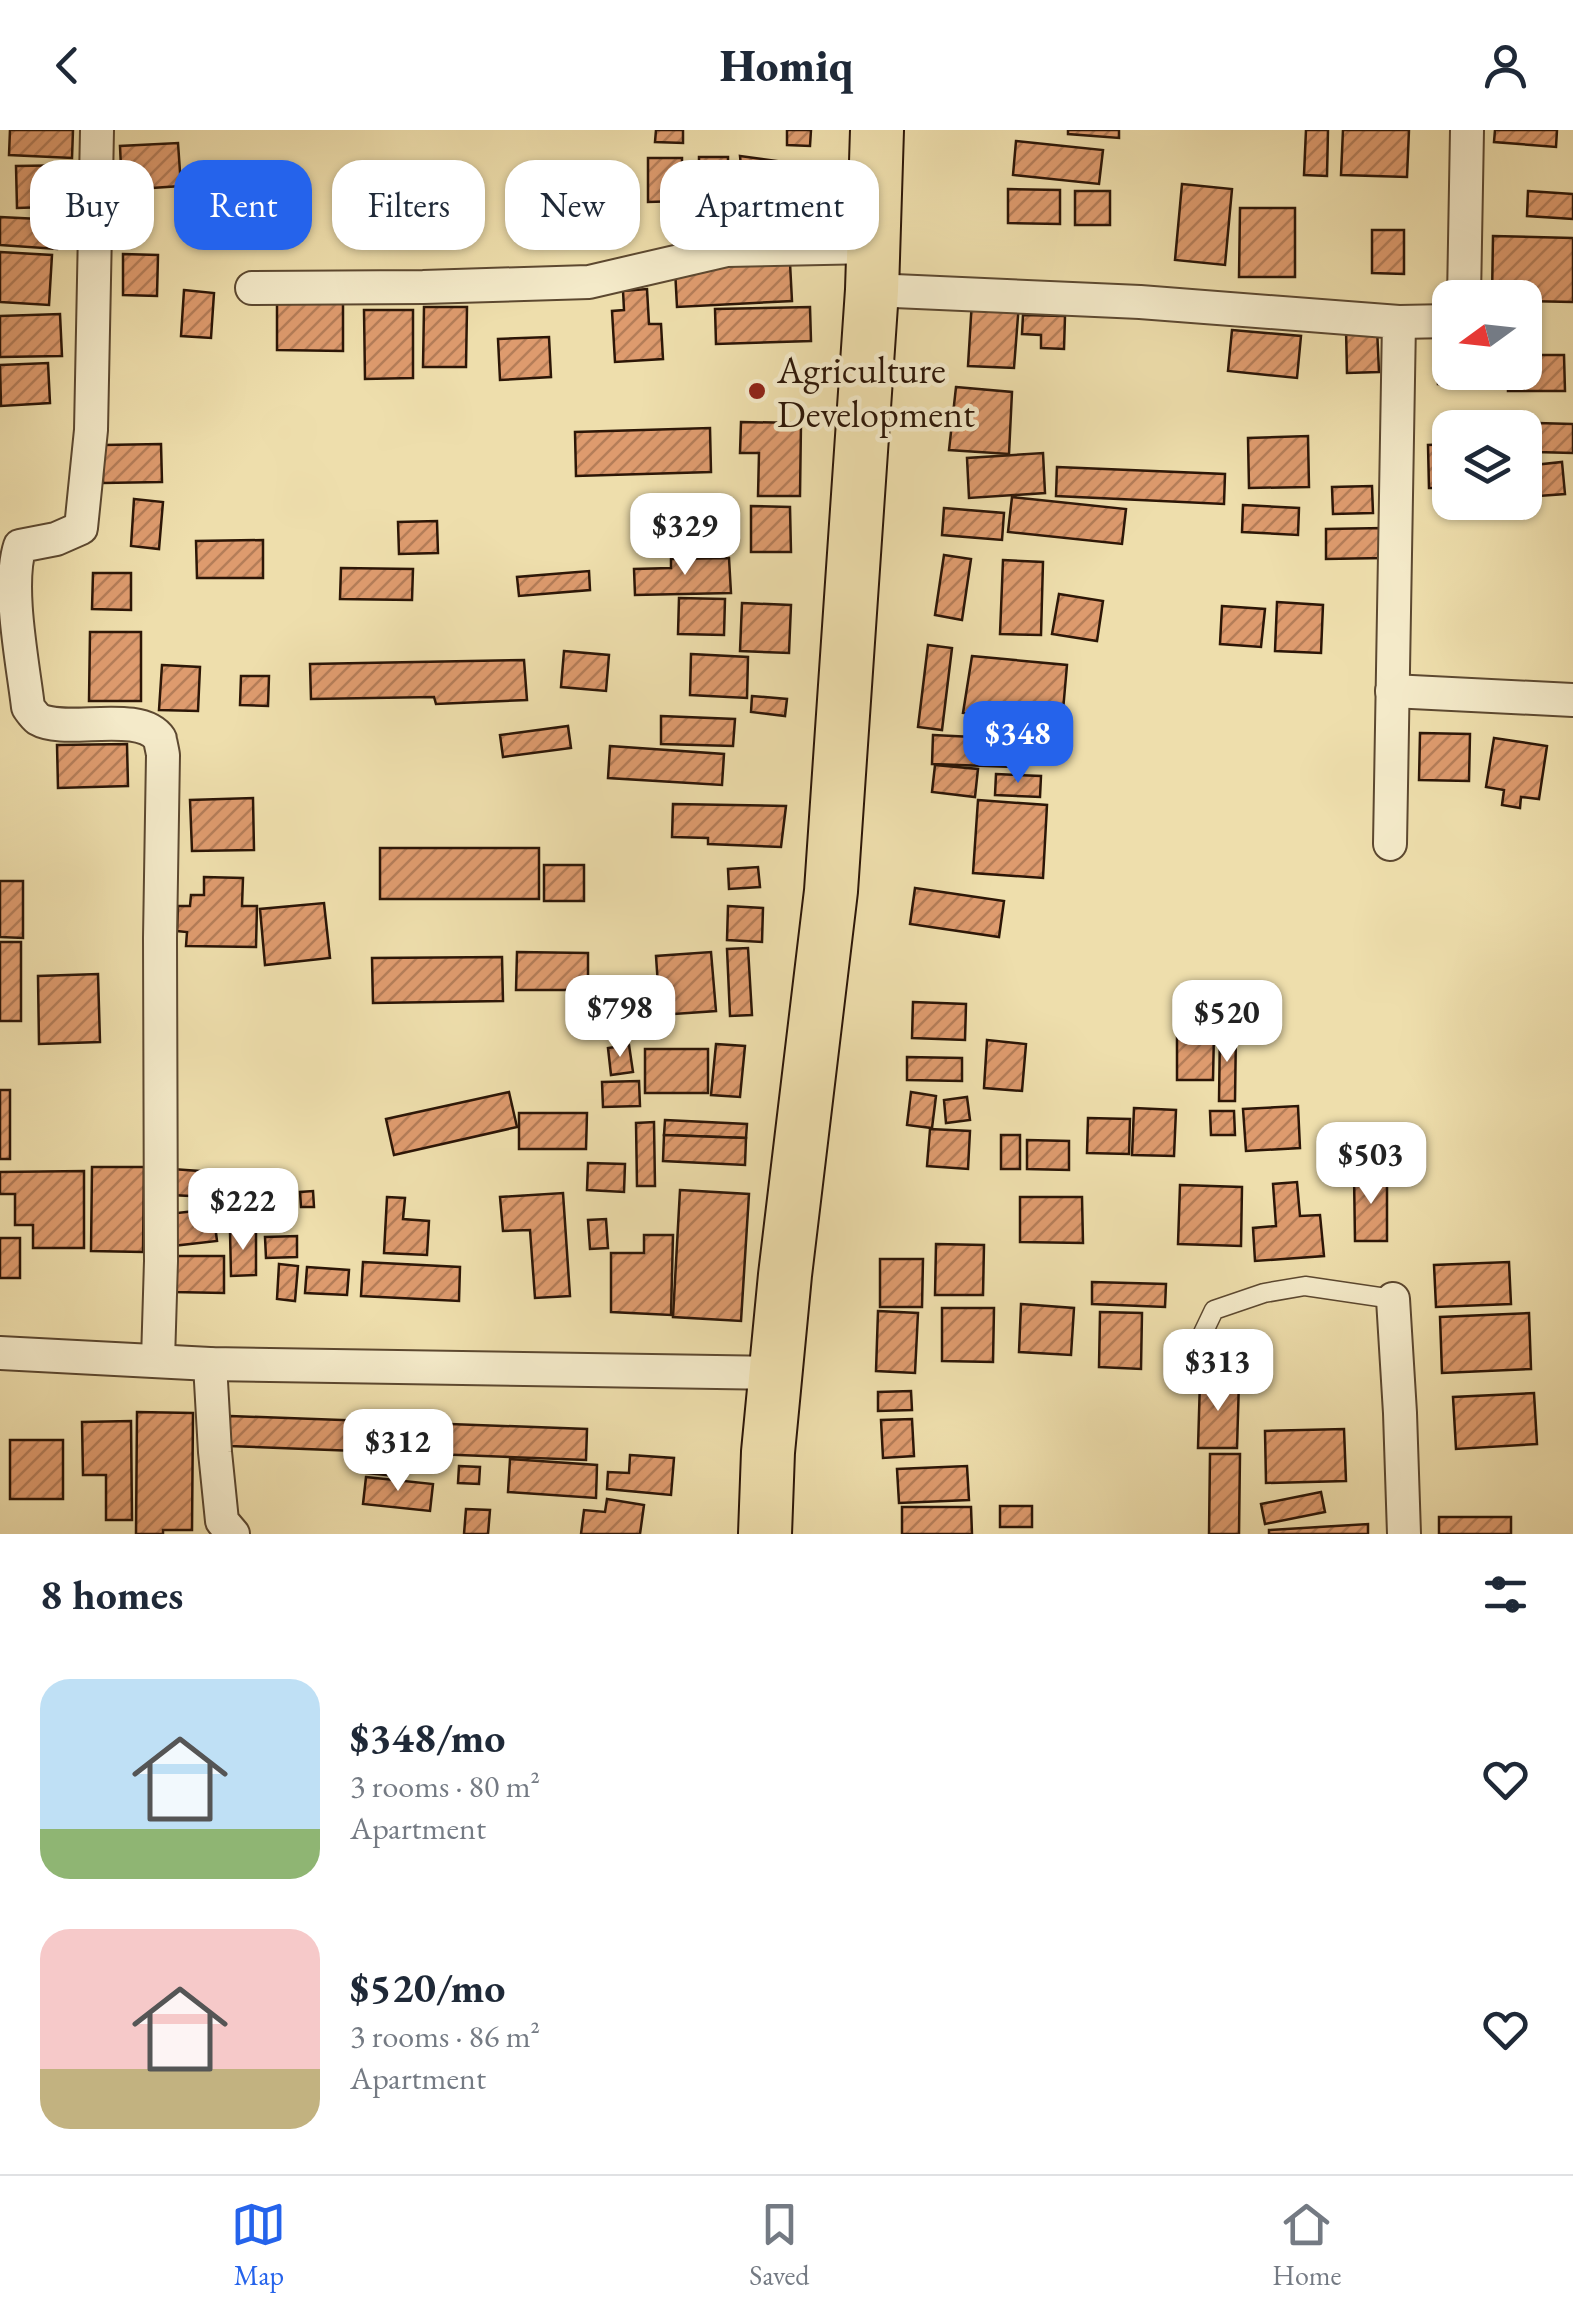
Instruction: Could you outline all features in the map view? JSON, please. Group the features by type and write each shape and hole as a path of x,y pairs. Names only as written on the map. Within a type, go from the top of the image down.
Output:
{"main road":[{"path":"765,1534 768,1452 785,1275 832,892 878,130"}],"street":[{"path":"97,130 91,430 81,528 56,539 20,546 16,608 28,707 37,719 54,723 124,724 148,730 160,740 163,755 158,1360"},
{"path":"1464,280 1467,130"},
{"path":"252,288 589,282 727,250 1140,302 1432,321"},
{"path":"1390,844 1398,322"},
{"path":"1392,691 1573,700"},
{"path":"1392,1299 1404,1534"},
{"path":"0,1353 210,1364 776,1373"},
{"path":"210,1364 222,1520 233,1534"}],"lane":[{"path":"1193,1354 1214,1310 1264,1293 1305,1286 1392,1299"}],"building":[{"path":"10,130 73,130 72,158 9,155"},
{"path":"656,130 683,130 683,143 655,142"},
{"path":"787,130 811,130 810,146 787,145"},
{"path":"1068,130 1119,130 1119,138 1068,134"},
{"path":"1306,130 1328,130 1327,176 1304,175"},
{"path":"1343,130 1409,130 1407,177 1341,175"},
{"path":"1495,130 1557,130 1556,147 1494,142"},
{"path":"1016,141 1103,150 1099,184 1013,175"},
{"path":"178,143 174,186 154,188 154,160 121,160 120,146"},
{"path":"699,157 728,157 728,160"},
{"path":"648,158 682,158 660,160 660,202 648,202"},
{"path":"16,166 30,166 30,208 17,208"},
{"path":"1182,184 1232,189 1225,265 1175,260"},
{"path":"1008,189 1060,190 1060,224 1008,223"},
{"path":"1075,191 1110,191 1110,225 1075,225"},
{"path":"1528,191 1573,194 1573,219 1527,216"},
{"path":"1240,208 1295,208 1295,277 1239,277"},
{"path":"0,217 30,219 30,247 0,245"},
{"path":"1372,230 1404,230 1404,274 1372,273"},
{"path":"1493,236 1573,238 1573,302 1542,301 1542,280 1492,280"},
{"path":"0,252 52,255 49,305 0,302"},
{"path":"123,254 158,255 157,296 123,295"},
{"path":"790,263 792,301 677,307 675,269"},
{"path":"647,289 649,324 661,324 663,359 615,362 612,311 624,310 623,291"},
{"path":"184,290 214,293 211,338 181,336"},
{"path":"277,293 343,293 343,351 277,350"},
{"path":"972,300 1019,303 1014,368 968,366"},
{"path":"424,307 467,307 466,367 423,367"},
{"path":"810,307 811,341 716,344 715,309"},
{"path":"364,310 413,310 413,378 365,379"},
{"path":"60,314 62,356 0,357 0,316"},
{"path":"1023,315 1065,316 1064,349 1041,348 1041,335 1022,334"},
{"path":"1377,328 1379,372 1347,373 1346,329"},
{"path":"1232,330 1301,336 1297,378 1228,371"},
{"path":"549,337 551,377 500,380 498,339"},
{"path":"1542,355 1564,355 1565,391 1508,391 1542,390"},
{"path":"48,363 50,403 1,406 0,365"},
{"path":"956,387 1012,392 1009,454 949,450"},
{"path":"741,422 801,423 800,496 758,496 759,453 740,453"},
{"path":"1542,423 1573,424 1573,453 1542,452"},
{"path":"710,428 711,472 576,476 575,432"},
{"path":"1308,436 1309,487 1249,488 1248,438"},
{"path":"161,444 162,482 103,483 103,445"},
{"path":"1428,445 1432,445 1432,488 1429,488"},
{"path":"1043,453 1045,493 969,498 967,458"},
{"path":"1562,462 1565,494 1542,496 1542,464"},
{"path":"1057,467 1225,474 1224,504 1056,496"},
{"path":"1372,486 1373,513 1333,514 1332,487"},
{"path":"1012,497 1126,509 1122,544 1008,532"},
{"path":"134,499 163,502 159,549 131,546"},
{"path":"1243,505 1299,508 1298,535 1242,532"},
{"path":"751,506 790,507 791,552 751,552"},
{"path":"944,508 1004,513 1002,540 942,535"},
{"path":"437,521 438,553 399,554 398,522"},
{"path":"666,524 728,527 728,553 665,551"},
{"path":"1384,528 1384,558 1326,559 1326,529"},
{"path":"263,540 263,578 197,578 196,541"},
{"path":"944,555 971,559 962,620 935,615"},
{"path":"729,558 731,593 635,595 634,569 671,568 671,559"},
{"path":"1003,560 1043,562 1041,635 1000,634"},
{"path":"341,568 413,569 412,600 340,599"},
{"path":"589,571 590,590 519,596 517,577"},
{"path":"93,573 131,573 131,610 92,609"},
{"path":"1059,594 1103,601 1097,641 1052,634"},
{"path":"679,598 725,599 724,635 678,634"},
{"path":"1277,602 1323,605 1321,653 1275,651"},
{"path":"742,603 791,605 789,653 740,651"},
{"path":"1222,606 1265,609 1261,647 1220,644"},
{"path":"90,632 141,632 141,701 89,701"},
{"path":"928,645 952,648 942,730 918,727"},
{"path":"564,651 609,655 606,691 561,687"},
{"path":"691,654 748,657 747,698 690,695"},
{"path":"972,656 1067,665 1062,722 963,713"},
{"path":"524,660 527,700 436,704 434,697 311,699 310,664"},
{"path":"162,665 200,667 198,711 159,710"},
{"path":"241,676 269,676 268,706 240,705"},
{"path":"752,696 787,699 785,716 751,712"},
{"path":"661,716 735,719 733,746 661,744"},
{"path":"568,726 571,748 503,757 500,735"},
{"path":"1420,733 1470,734 1469,781 1419,780"},
{"path":"933,735 1014,739 1013,767 932,764"},
{"path":"1494,738 1547,746 1539,799 1521,797 1520,808 1502,805 1504,790 1486,787"},
{"path":"127,744 128,786 58,788 57,745"},
{"path":"610,746 724,754 722,785 608,778"},
{"path":"935,765 978,769 975,797 932,792"},
{"path":"996,774 1041,776 1040,797 995,795"},
{"path":"253,798 254,850 192,851 190,800"},
{"path":"978,800 1047,805 1043,878 973,873"},
{"path":"673,804 786,806 781,847 708,844 708,838 672,837"},
{"path":"380,848 539,848 539,899 380,899"},
{"path":"544,865 584,865 584,901 544,901"},
{"path":"758,867 760,887 729,889 728,869"},
{"path":"204,877 243,878 242,906 257,906 256,947 186,946 187,932 177,931 178,906 190,906 191,895 204,895"},
{"path":"0,881 23,881 23,938 0,937"},
{"path":"915,888 1004,901 999,937 910,924"},
{"path":"324,903 330,958 265,965 260,909"},
{"path":"728,906 763,908 762,942 727,940"},
{"path":"0,942 21,942 21,1021 0,1021"},
{"path":"748,948 752,1015 730,1016 727,949"},
{"path":"517,952 588,953 588,990 516,990"},
{"path":"711,952 716,1011 660,1015 656,956"},
{"path":"502,957 503,1001 373,1003 372,958"},
{"path":"98,974 100,1042 39,1044 38,976"},
{"path":"913,1002 966,1004 965,1040 912,1038"},
{"path":"1220,1029 1236,1029 1235,1101 1219,1101"},
{"path":"1177,1032 1214,1032 1213,1080 1177,1080"},
{"path":"987,1040 1026,1044 1022,1091 984,1088"},
{"path":"716,1044 745,1046 740,1097 711,1095"},
{"path":"629,1045 633,1072 611,1075 608,1048"},
{"path":"645,1049 708,1049 708,1093 645,1093"},
{"path":"907,1057 962,1058 962,1081 907,1080"},
{"path":"639,1081 640,1106 603,1107 602,1082"},
{"path":"0,1090 10,1090 10,1159 0,1159"},
{"path":"509,1092 517,1127 394,1155 386,1119"},
{"path":"911,1092 936,1096 932,1128 907,1125"},
{"path":"967,1097 970,1120 946,1123 944,1100"},
{"path":"1298,1106 1300,1148 1246,1151 1243,1109"},
{"path":"1134,1108 1176,1110 1174,1156 1132,1155"},
{"path":"1210,1111 1234,1111 1235,1135 1211,1135"},
{"path":"519,1113 587,1113 586,1149 519,1149"},
{"path":"1088,1118 1130,1119 1129,1154 1087,1153"},
{"path":"665,1120 747,1124 746,1138 664,1135"},
{"path":"654,1122 655,1186 637,1186 636,1123"},
{"path":"930,1129 970,1131 968,1169 927,1166"},
{"path":"664,1135 746,1138 745,1165 663,1161"},
{"path":"1001,1135 1020,1135 1020,1169 1001,1169"},
{"path":"1027,1140 1069,1141 1069,1170 1027,1169"},
{"path":"588,1163 625,1164 624,1192 587,1190"},
{"path":"92,1167 144,1167 143,1252 91,1251"},
{"path":"172,1169 213,1172 211,1197 171,1195"},
{"path":"84,1171 84,1248 33,1248 33,1225 15,1225 15,1194 0,1194 0,1172"},
{"path":"1354,1174 1387,1174 1387,1241 1355,1241"},
{"path":"1297,1182 1300,1216 1320,1215 1324,1256 1255,1261 1253,1228 1276,1226 1273,1184"},
{"path":"1180,1185 1242,1187 1241,1246 1178,1244"},
{"path":"680,1190 749,1194 741,1321 673,1317"},
{"path":"313,1191 314,1207 301,1207 300,1192"},
{"path":"563,1193 570,1296 535,1298 530,1230 503,1231 500,1197"},
{"path":"387,1197 405,1198 403,1219 429,1221 427,1255 384,1253"},
{"path":"1020,1197 1082,1197 1083,1243 1020,1242"},
{"path":"255,1207 258,1221 232,1226 229,1212"},
{"path":"213,1209 217,1241 172,1246 168,1214"},
{"path":"606,1219 608,1248 590,1249 588,1220"},
{"path":"230,1231 256,1231 256,1275 231,1276"},
{"path":"644,1235 673,1235 671,1315 611,1312 611,1253 644,1253"},
{"path":"297,1236 297,1257 266,1258 265,1237"},
{"path":"0,1238 20,1238 20,1278 0,1278"},
{"path":"936,1244 984,1245 983,1295 935,1295"},
{"path":"174,1256 224,1256 224,1293 173,1292"},
{"path":"880,1259 923,1259 922,1307 880,1307"},
{"path":"363,1262 460,1267 459,1301 361,1296"},
{"path":"1509,1262 1511,1304 1436,1307 1434,1265"},
{"path":"279,1264 298,1266 295,1301 277,1299"},
{"path":"307,1267 349,1270 347,1295 305,1293"},
{"path":"1092,1282 1166,1284 1165,1307 1092,1304"},
{"path":"1021,1304 1074,1308 1071,1355 1019,1352"},
{"path":"942,1308 994,1308 993,1362 942,1361"},
{"path":"878,1311 918,1313 915,1373 876,1371"},
{"path":"1100,1312 1142,1313 1141,1369 1099,1367"},
{"path":"1529,1313 1531,1369 1442,1373 1440,1317"},
{"path":"1200,1380 1239,1381 1237,1448 1198,1448"},
{"path":"911,1391 912,1410 878,1411 878,1392"},
{"path":"1534,1393 1537,1444 1456,1449 1453,1397"},
{"path":"137,1412 193,1413 192,1530 136,1534"},
{"path":"230,1416 587,1429 586,1460 229,1446"},
{"path":"912,1419 914,1456 883,1458 881,1420"},
{"path":"131,1421 132,1520 106,1520 106,1475 83,1475 82,1422"},
{"path":"1344,1429 1346,1481 1266,1483 1265,1431"},
{"path":"10,1440 63,1440 63,1499 10,1499"},
{"path":"1210,1454 1240,1454 1239,1534 1209,1534"},
{"path":"630,1455 674,1458 671,1495 607,1489 608,1472 629,1473"},
{"path":"367,1458 396,1461 394,1476 366,1473"},
{"path":"510,1459 597,1465 596,1498 508,1492"},
{"path":"459,1466 480,1467 479,1484 458,1483"},
{"path":"967,1466 969,1500 899,1503 897,1469"},
{"path":"366,1477 433,1484 430,1511 363,1504"},
{"path":"1321,1492 1325,1512 1265,1524 1261,1504"},
{"path":"607,1499 644,1505 640,1534 581,1534 584,1510 605,1512"},
{"path":"1000,1506 1032,1506 1032,1527 1000,1527"},
{"path":"902,1507 971,1507 972,1534 902,1534"},
{"path":"466,1509 490,1510 488,1534 464,1534"},
{"path":"1439,1517 1511,1517 1511,1534 1439,1534"},
{"path":"1368,1524 1368,1534 1269,1534 1269,1530"}],"place":[{"name":"Agriculture Development","path":"757,391"}]}
